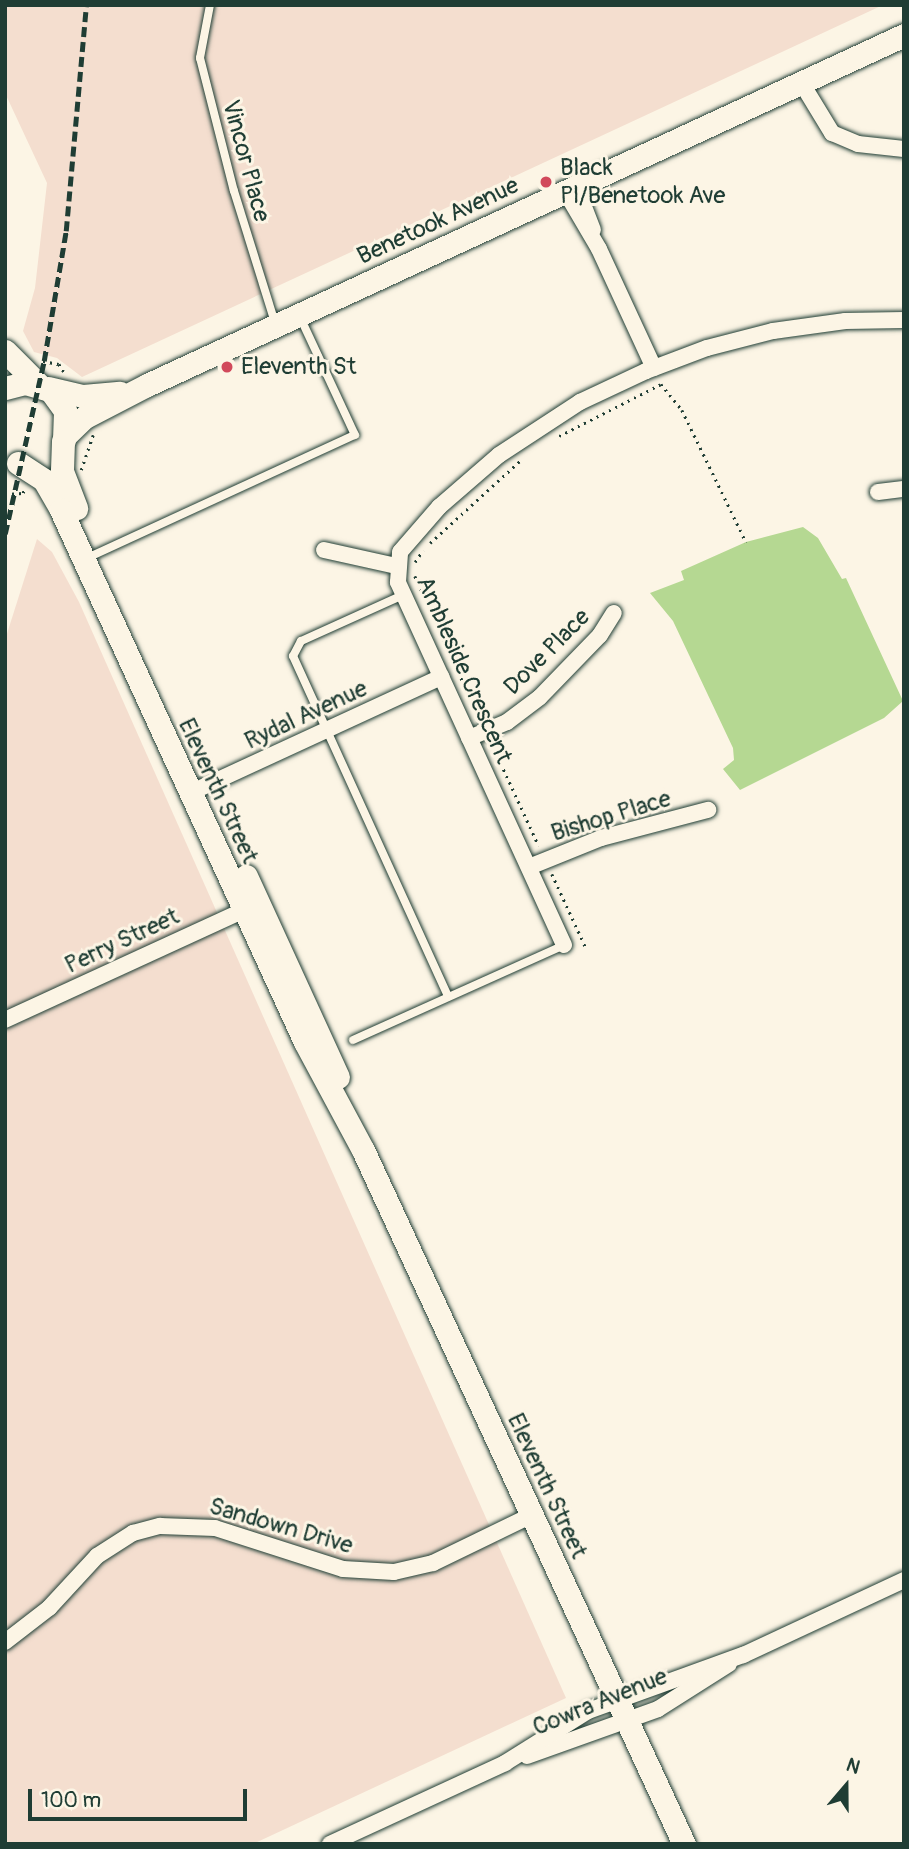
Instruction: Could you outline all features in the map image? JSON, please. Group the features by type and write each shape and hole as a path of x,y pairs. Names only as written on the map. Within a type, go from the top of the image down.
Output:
{"street":[{"name":"Benetook Avenue","path":"11,462 44,460 85,417 147,385 904,35"},
{"path":"801,82 832,133 858,144 904,149"},
{"path":"570,188 654,368"},
{"name":"Ambleside Crescent","path":"564,945 403,595 396,566 405,544 421,525 499,455 580,402 654,368 773,331 845,321 904,320"},
{"path":"5,351 42,386"},
{"path":"5,388 19,383 42,386"},
{"name":"Benetook Avenue","path":"42,386 90,397 147,385"},
{"name":"Eleventh Street","path":"42,386 63,405 63,476 89,556"},
{"name":"Eleventh Street","path":"11,462 49,487 89,556 251,906 334,1067 363,1150 684,1844"},
{"path":"878,492 904,489"},
{"path":"324,550 396,566"},
{"name":"Dove Place","path":"470,738 486,732 540,696 600,635 614,612"},
{"name":"Rydal Avenue","path":"197,790 441,677"},
{"name":"Bishop Place","path":"529,867 601,838 708,810"},
{"name":"Perry Street","path":"5,1020 251,906"},
{"name":"Sandown Drive","path":"5,1643 49,1608 97,1556 133,1533 160,1526 215,1528 343,1569 394,1572 433,1563 532,1515"},
{"name":"Cowra Avenue","path":"330,1844 904,1580"},
{"name":"Cowra Avenue","path":"505,1763 588,1711 658,1709 743,1655"}],"lane":[{"name":"Vincor Place","path":"210,5 200,58 248,240 276,325"},
{"path":"89,556 355,435 299,314"},
{"path":"403,595 297,645 294,663 448,996"},
{"path":"353,1040 564,945"}],"path":[{"path":"555,438 661,384 682,410 746,542"},
{"path":"523,458 456,516 415,564 415,578 586,948"}],"shaded area":[{"path":"5,5 883,5 82,377 57,358 34,352 23,331 35,288 47,183 5,93"},
{"path":"37,539 52,552 79,602 566,1698 253,1844 5,1844 5,640"}],"green space":[{"path":"803,527 818,538 842,579 846,578 903,701 884,718 740,790 723,769 734,760 733,748 673,621 650,593 684,580 681,571 746,542"}],"railway":[{"path":"5,534 44,361 66,231 86,5"}],"place":[{"name":"Black Pl/Benetook Ave","path":"546,182"},
{"name":"Eleventh St","path":"227,367"}]}
